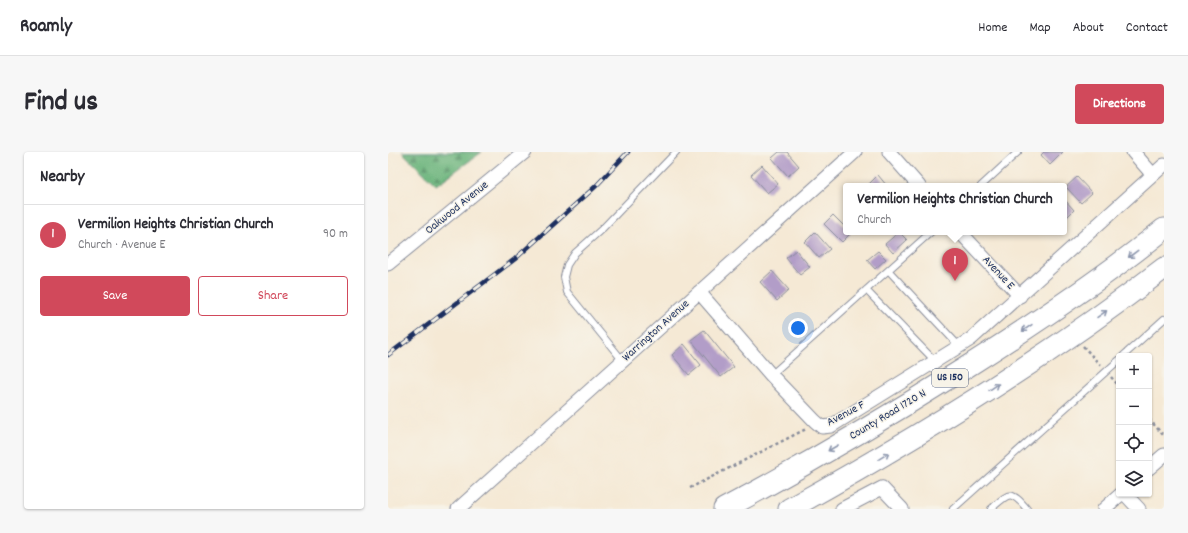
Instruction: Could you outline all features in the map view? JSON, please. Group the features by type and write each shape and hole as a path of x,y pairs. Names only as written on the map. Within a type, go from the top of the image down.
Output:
{"main road":[{"name":"County Road 1720 N","path":"724,509 778,480 898,410 1006,342 1133,254 1164,229"},
{"name":"US 150","path":"789,509 874,462 971,403 1078,330 1164,268"}],"street":[{"name":"Oakwood Avenue","path":"388,264 525,152"},
{"name":"Warrington Avenue","path":"458,509 855,152"},
{"path":"889,152 916,183"},
{"path":"1133,152 1153,175"},
{"name":"Avenue F","path":"699,292 771,375 815,421 822,427 831,426 971,339 1164,165"},
{"name":"Avenue E","path":"963,235 1020,296"},
{"path":"1152,465 1164,455"},
{"path":"842,509 882,488 902,509"},
{"path":"1104,509 1118,497"},
{"path":"1128,497 1139,509"}],"lane":[{"path":"623,361 567,292 564,277 567,265 575,253 603,228 676,152"},
{"path":"984,183 1018,152"},
{"path":"771,375 928,235"},
{"path":"889,271 959,346"},
{"path":"866,290 935,362"},
{"path":"1126,353 1164,319"},
{"path":"953,509 1116,363"},
{"path":"991,509 1004,497 1010,495 1014,496 1027,509"}],"path":[{"path":"1081,344 1116,383"},
{"path":"1152,422 1164,436"},
{"path":"690,488 808,428"}],"green space":[{"path":"402,152 482,152 436,185"}],"building":[{"path":"779,152 787,152 799,166 788,176 772,158"},
{"path":"1044,152 1063,152 1050,165 1041,155"},
{"path":"762,165 778,184 767,193 751,175"},
{"path":"878,175 885,183 870,183"},
{"path":"1077,177 1092,193 1081,203 1067,188 1067,186"},
{"path":"1067,202 1074,210 1067,217"},
{"path":"833,215 843,225 843,235 849,235 842,242 824,224"},
{"path":"815,232 830,249 819,258 805,242"},
{"path":"896,235 902,235 907,240 893,253 885,244"},
{"path":"796,250 810,267 800,275 786,258"},
{"path":"878,251 886,259 875,269 867,260"},
{"path":"772,271 789,290 777,301 760,282"},
{"path":"704,330 734,367 721,377 691,340"},
{"path":"684,344 701,365 689,375 672,355"}],"railway":[{"path":"388,355 515,259 596,186 628,152"}],"place":[{"name":"Vermilion Heights Christian Church","path":"955,281"}]}
